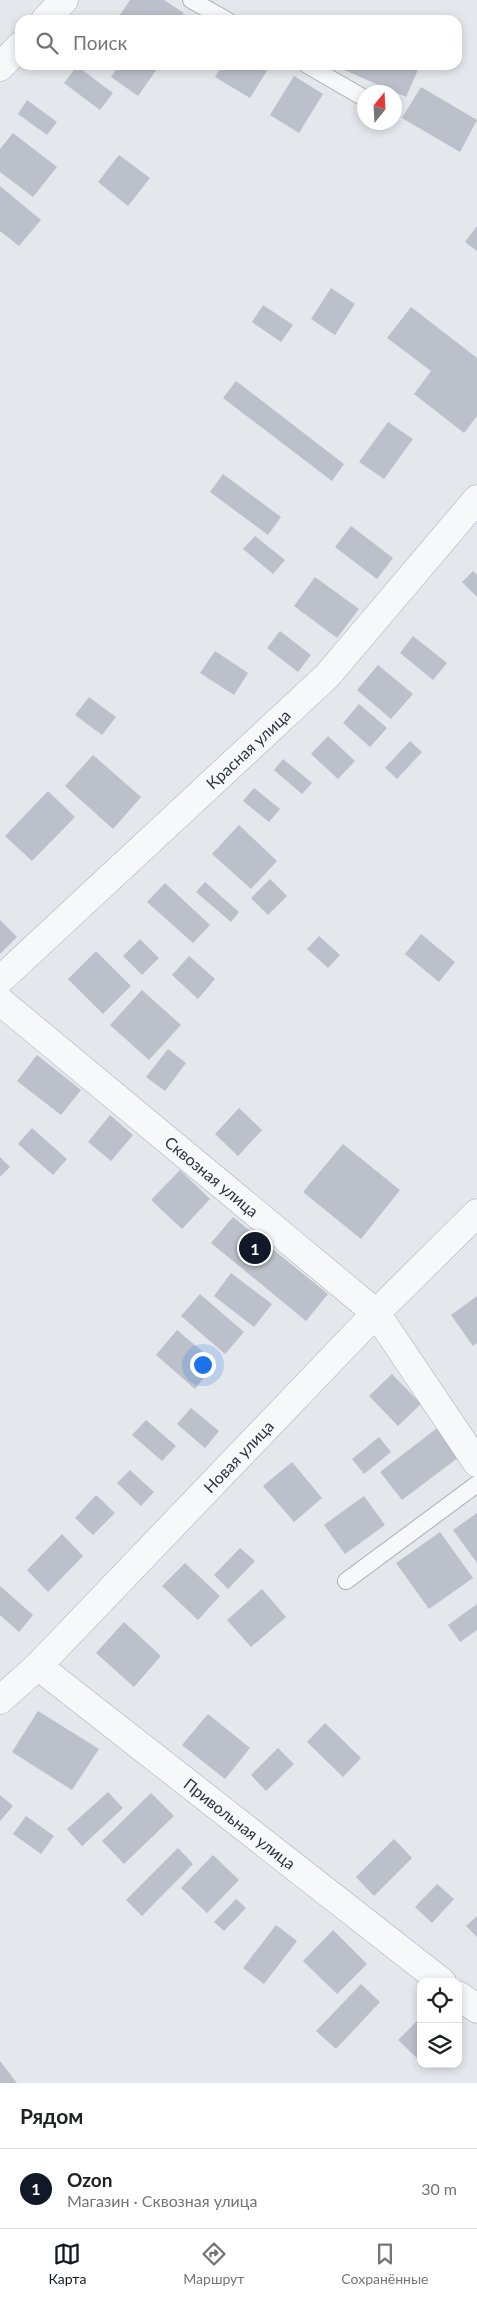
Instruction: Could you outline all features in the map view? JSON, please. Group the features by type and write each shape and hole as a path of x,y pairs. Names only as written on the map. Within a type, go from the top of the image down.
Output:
{"street":[{"path":"50,15 64,0"},
{"path":"0,68 15,52"},
{"name":"Красная улица","path":"0,980 327,676 477,499"},
{"name":"Сквозная улица","path":"0,1001 376,1314 477,1463"},
{"name":"Новая улица","path":"0,1700 38,1666 376,1314 477,1213"},
{"name":"Привольная улица","path":"38,1666 437,1978"},
{"path":"462,1998 477,2009"}],"lane":[{"path":"192,0 218,15"},
{"path":"315,70 357,94"},
{"path":"346,1581 477,1484"}],"building":[{"path":"130,0 164,0 184,13 183,15 120,15"},
{"path":"74,70 82,70 113,93 100,110 64,83"},
{"path":"116,70 156,70 138,96 111,77"},
{"path":"219,70 268,70 250,98 215,77"},
{"path":"344,70 418,70 406,97 402,95 402,85 379,85"},
{"path":"294,76 323,94 299,133 270,115"},
{"path":"421,87 477,120 460,152 402,118"},
{"path":"27,100 57,122 47,135 18,114"},
{"path":"13,133 57,167 33,197 0,172 0,149"},
{"path":"119,155 150,178 128,206 98,182"},
{"path":"0,186 41,220 19,246 0,231"},
{"path":"477,226 477,251 465,242"},
{"path":"331,288 355,304 335,335 311,319"},
{"path":"263,305 293,325 281,342 252,322"},
{"path":"411,307 477,358 477,416 464,433 414,394 431,371 387,338"},
{"path":"236,381 344,464 332,481 223,398"},
{"path":"388,422 413,439 384,479 359,462"},
{"path":"223,474 281,517 268,535 210,492"},
{"path":"351,526 393,558 377,579 335,547"},
{"path":"255,536 285,560 273,574 243,549"},
{"path":"473,571 477,575 477,597 462,582"},
{"path":"315,577 359,609 337,638 294,606"},
{"path":"280,631 311,655 298,672 267,648"},
{"path":"413,636 447,663 433,680 400,653"},
{"path":"215,651 248,673 234,695 200,673"},
{"path":"378,665 413,694 391,719 357,690"},
{"path":"89,697 116,717 102,735 75,715"},
{"path":"359,704 387,728 370,747 343,723"},
{"path":"328,736 355,761 338,779 311,754"},
{"path":"410,741 422,752 397,779 385,768"},
{"path":"93,755 141,797 113,829 65,786"},
{"path":"283,759 312,783 302,794 274,770"},
{"path":"254,788 280,809 269,822 243,801"},
{"path":"48,791 75,817 32,861 5,836"},
{"path":"239,825 277,861 251,889 212,854"},
{"path":"270,879 287,896 268,915 251,898"},
{"path":"205,882 239,912 231,922 196,892"},
{"path":"165,883 210,925 193,943 147,902"},
{"path":"0,920 17,937 0,954"},
{"path":"421,934 455,962 439,982 405,954"},
{"path":"319,936 340,955 328,968 307,949"},
{"path":"140,939 159,958 142,975 123,956"},
{"path":"96,951 131,986 103,1014 68,979"},
{"path":"189,956 215,979 198,999 172,975"},
{"path":"142,990 181,1025 149,1060 110,1025"},
{"path":"168,1049 186,1063 165,1091 146,1077"},
{"path":"37,1055 81,1090 61,1115 17,1081"},
{"path":"239,1108 262,1130 238,1156 215,1134"},
{"path":"110,1115 133,1135 111,1161 88,1142"},
{"path":"32,1128 67,1159 53,1175 18,1144"},
{"path":"343,1144 400,1190 361,1239 303,1192"},
{"path":"0,1157 10,1167 0,1177"},
{"path":"180,1170 210,1199 182,1229 151,1200"},
{"path":"233,1217 328,1294 306,1321 211,1243"},
{"path":"231,1273 272,1304 254,1327 214,1296"},
{"path":"200,1294 244,1332 225,1354 181,1316"},
{"path":"477,1296 477,1343 473,1346 451,1315"},
{"path":"177,1330 216,1363 195,1389 156,1355"},
{"path":"392,1374 421,1404 398,1426 369,1396"},
{"path":"191,1408 219,1431 205,1448 177,1424"},
{"path":"146,1420 176,1446 162,1461 132,1435"},
{"path":"437,1428 459,1457 402,1500 380,1472"},
{"path":"379,1437 391,1452 364,1474 352,1459"},
{"path":"292,1462 322,1498 294,1522 263,1486"},
{"path":"130,1470 154,1492 141,1506 117,1483"},
{"path":"96,1495 115,1513 93,1535 75,1518"},
{"path":"364,1496 385,1525 345,1554 324,1525"},
{"path":"477,1513 477,1563 453,1530"},
{"path":"440,1532 473,1578 429,1609 396,1563"},
{"path":"62,1534 83,1556 48,1592 27,1570"},
{"path":"240,1548 255,1561 228,1589 214,1575"},
{"path":"185,1563 220,1596 198,1620 162,1586"},
{"path":"0,1586 33,1615 19,1632 0,1615"},
{"path":"262,1589 286,1617 251,1647 227,1620"},
{"path":"477,1604 477,1630 460,1642 448,1625"},
{"path":"124,1622 161,1656 134,1687 96,1653"},
{"path":"38,1711 99,1749 72,1790 12,1752"},
{"path":"208,1714 250,1748 225,1779 182,1745"},
{"path":"325,1723 361,1758 343,1777 307,1742"},
{"path":"278,1748 294,1764 266,1791 251,1775"},
{"path":"108,1792 123,1808 82,1846 67,1829"},
{"path":"151,1793 174,1816 124,1864 102,1841"},
{"path":"0,1795 13,1806 0,1821"},
{"path":"26,1816 54,1836 41,1854 13,1834"},
{"path":"394,1839 412,1858 374,1896 356,1877"},
{"path":"178,1848 193,1864 142,1916 126,1900"},
{"path":"213,1855 239,1880 207,1913 181,1888"},
{"path":"437,1884 454,1899 432,1923 415,1907"},
{"path":"236,1899 246,1908 224,1931 214,1922"},
{"path":"477,1916 477,1937 466,1926"},
{"path":"276,1925 297,1941 264,1984 243,1968"},
{"path":"333,1930 367,1964 337,1994 303,1961"},
{"path":"361,1984 380,2002 336,2049 316,2031"},
{"path":"417,2021 417,2058 398,2040"},
{"path":"0,2061 17,2083 0,2083"}],"place":[{"name":"Ozon","path":"255,1248"}]}
